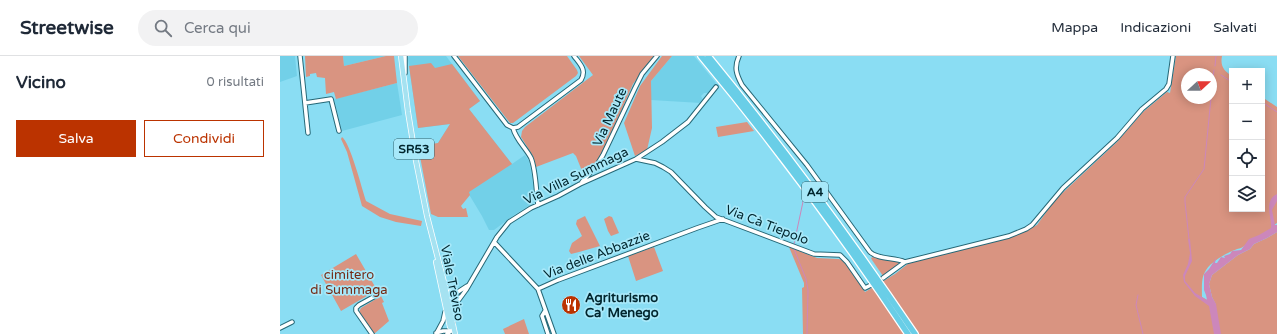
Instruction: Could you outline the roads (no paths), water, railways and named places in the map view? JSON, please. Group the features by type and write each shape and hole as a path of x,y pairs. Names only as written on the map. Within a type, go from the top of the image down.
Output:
{"highway":[{"name":"A4","path":"702,56 813,198 908,334"},
{"name":"A4","path":"708,56 751,108 816,193 874,273 915,334"}],"main road":[{"name":"Viale Treviso","path":"401,56 416,161 453,326"},
{"name":"Viale Treviso","path":"433,240 438,273 451,333"},
{"name":"SR53","path":"451,333 453,326"}],"street":[{"path":"300,56 308,133"},
{"path":"405,56 408,112"},
{"path":"454,56 507,125 513,128 515,134 531,159 538,205"},
{"path":"513,128 519,126 581,80 584,75 583,69 574,56"},
{"name":"Via Maute","path":"580,184 593,170 603,155 642,74 657,56"},
{"path":"739,56 736,62 736,73 742,85 807,165 870,252 873,255 899,259 905,262"},
{"path":"883,278 905,262 1009,236 1026,230 1063,188 1117,138 1142,109 1166,90 1170,84 1173,56"},
{"name":"Via Villa Summaga","path":"453,326 454,310 461,297 494,242 509,222 538,205 580,184 636,159 662,142 688,122 716,87"},
{"path":"305,103 331,99 339,131"},
{"name":"Via Cà Tiepolo","path":"636,159 656,163 671,172 712,213 724,219 814,254 840,255 847,262 865,288 871,285"},
{"path":"593,170 597,176"},
{"name":"Via delle Abbazzie","path":"494,242 538,290 558,280 724,219"},
{"path":"436,333 443,322 447,299 438,273"},
{"path":"444,282 448,289 457,293"},
{"path":"447,299 468,286"},
{"path":"538,290 554,334"},
{"path":"372,334 356,311 356,308 377,295"},
{"path":"447,299 457,299 461,297"},
{"path":"545,311 542,316 548,334"},
{"path":"280,328 292,322"},
{"path":"436,333 443,330 451,333"}],"waterway":[{"path":"1215,66 1216,56"},
{"path":"1221,75 1229,80"},
{"path":"1189,239 1185,197 1204,169 1210,104"},
{"path":"1265,104 1277,112"},
{"path":"794,244 804,197"},
{"path":"794,249 806,279 808,290 807,334"},
{"path":"1138,295 1136,305 1143,334"}],"place":[{"name":"Agriturismo Ca' Menego","path":"571,305"}],"park label":[{"name":"cimitero di Summaga","path":"349,282"}]}
